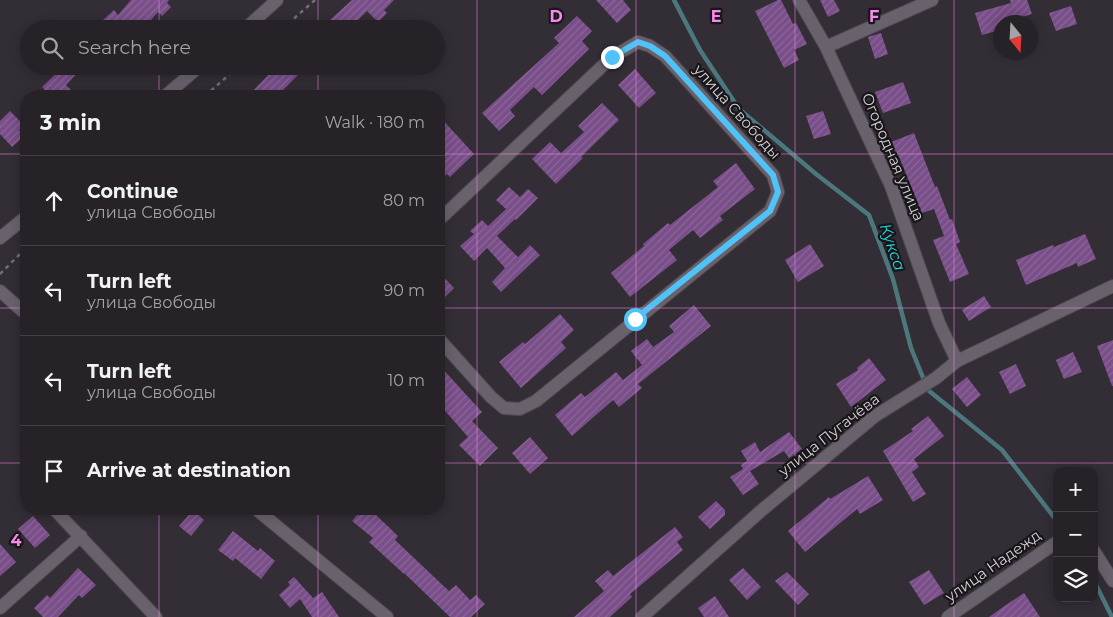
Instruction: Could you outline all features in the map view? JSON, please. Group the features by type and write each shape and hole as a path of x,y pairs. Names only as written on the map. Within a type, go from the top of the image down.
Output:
{"street":[{"path":"255,20 277,0"},
{"name":"Огородная улица","path":"799,0 826,47 891,186 939,323 957,361"},
{"path":"826,47 932,0"},
{"name":"улица Свободы","path":"445,214 612,57 638,42 650,46 665,56 773,175 778,192 770,211 536,401 520,409 504,408 491,397 445,346"},
{"path":"174,90 190,75"},
{"path":"0,238 20,222"},
{"name":"улица Пугачёва","path":"642,617 762,510 875,416 936,378 957,361 1113,286"},
{"path":"0,291 20,309"},
{"path":"60,515 156,617"},
{"path":"263,515 387,617"},
{"path":"0,608 80,536"},
{"name":"улица Надежд","path":"948,617 1053,545"},
{"path":"1098,557 1113,581"}],"path":[{"path":"292,20 315,0"},
{"path":"212,90 229,75"},
{"path":"0,274 20,254"}],"building":[{"path":"131,0 169,0 167,3 171,7 162,16 158,12 151,20 103,20 114,10 118,15"},
{"path":"352,0 394,0 384,10 387,13 380,20 376,20 367,11 358,20 330,20"},
{"path":"596,0 623,0 631,10 617,23"},
{"path":"781,0 793,24 796,23 807,44 794,50 799,60 784,68 755,11"},
{"path":"820,0 834,0 840,11 828,17"},
{"path":"1010,0 1027,0 1032,14 993,15 993,32 982,35 975,13 1011,3"},
{"path":"1071,6 1077,24 1056,31 1049,13"},
{"path":"577,16 592,31 582,41 589,49 542,95 534,87 510,110 515,116 499,131 482,113 559,43 554,38"},
{"path":"881,33 888,54 875,59 868,37"},
{"path":"635,69 656,93 639,108 618,85"},
{"path":"55,75 75,75 66,85 71,90 45,90 42,87"},
{"path":"268,75 298,75 283,90 254,90"},
{"path":"903,82 911,103 883,113 875,92"},
{"path":"602,103 619,120 556,184 532,159 550,142 561,153 584,132 578,126"},
{"path":"10,111 20,121 20,140 12,147 0,134 0,121"},
{"path":"823,111 831,134 814,139 806,116"},
{"path":"445,123 474,154 450,177 447,174 445,176"},
{"path":"914,133 935,187 937,186 950,220 952,219 960,242 956,244 969,274 950,282 933,240 944,236 934,209 922,213 898,154 896,155 891,142"},
{"path":"736,163 755,189 720,216 723,220 700,238 693,230 669,250 677,260 630,297 611,273 668,223 670,225 718,187 713,181"},
{"path":"509,187 520,197 528,189 538,198 497,236 518,257 530,245 540,255 501,292 492,282 505,268 487,248 474,261 460,246 474,234 470,231 482,220 488,226 506,209 496,200"},
{"path":"1085,234 1096,259 1078,267 1077,263 1026,285 1016,260"},
{"path":"810,244 824,266 798,282 785,260"},
{"path":"445,278 454,288 445,297"},
{"path":"984,296 991,307 969,321 962,310"},
{"path":"694,305 711,326 638,384 642,388 619,407 613,400 572,436 555,415 581,393 585,397 616,372 623,380 642,365 631,351 647,339 653,347 674,332 669,326"},
{"path":"560,314 574,330 561,342 566,348 521,388 499,362 523,342 525,344"},
{"path":"1113,340 1113,386 1112,386 1097,346"},
{"path":"1073,352 1082,372 1064,379 1056,360"},
{"path":"869,358 886,380 851,407 836,384 858,370 857,368"},
{"path":"1016,364 1026,386 1010,394 999,372"},
{"path":"445,372 482,412 472,421 498,448 480,466 459,445 468,437 445,411"},
{"path":"967,377 981,395 967,407 952,389"},
{"path":"928,416 944,436 914,459 919,467 912,472 926,494 913,502 883,451 913,431 911,429"},
{"path":"789,432 802,449 789,458 784,451 750,471 759,484 743,495 730,477 743,469 741,465 747,461 741,451 755,442 760,452"},
{"path":"530,437 548,458 530,474 512,453"},
{"path":"868,476 883,500 860,514 857,509 805,552 788,531 829,497 830,499"},
{"path":"716,501 725,510 725,515 710,529 698,517"},
{"path":"189,515 198,515 204,520 191,536 179,526"},
{"path":"357,515 376,515 398,536 395,540 449,591 456,585 470,600 476,595 485,604 471,617 450,617 369,542 373,538 352,521"},
{"path":"33,516 50,535 35,548 18,529"},
{"path":"675,527 683,537 677,542 683,550 630,594 632,597 610,617 574,617 604,591 595,581 608,570 613,576"},
{"path":"233,531 258,551 260,548 275,561 261,579 235,558 233,561 218,550"},
{"path":"0,544 16,562 0,576"},
{"path":"78,568 96,585 82,598 79,595 58,617 43,617 34,608 47,595 50,598"},
{"path":"743,568 761,587 747,600 729,580"},
{"path":"929,570 944,593 924,605 909,582"},
{"path":"787,572 809,594 798,605 775,581"},
{"path":"294,577 313,598 322,592 339,617 312,617 300,599 290,608 279,595 290,585 288,582"},
{"path":"1024,593 1040,617 989,617 1006,605"},
{"path":"715,596 729,617 704,617 698,608"}],"waterway":[{"name":"Кукса","path":"674,0 700,50 739,109 816,174 869,215 893,279 911,348 928,390 1002,450 1053,516"},
{"name":"Кукса","path":"1098,589 1112,617"}],"route":[{"path":"612,57 638,42 650,46 665,56 773,175 778,192 770,211 635,319"}]}
